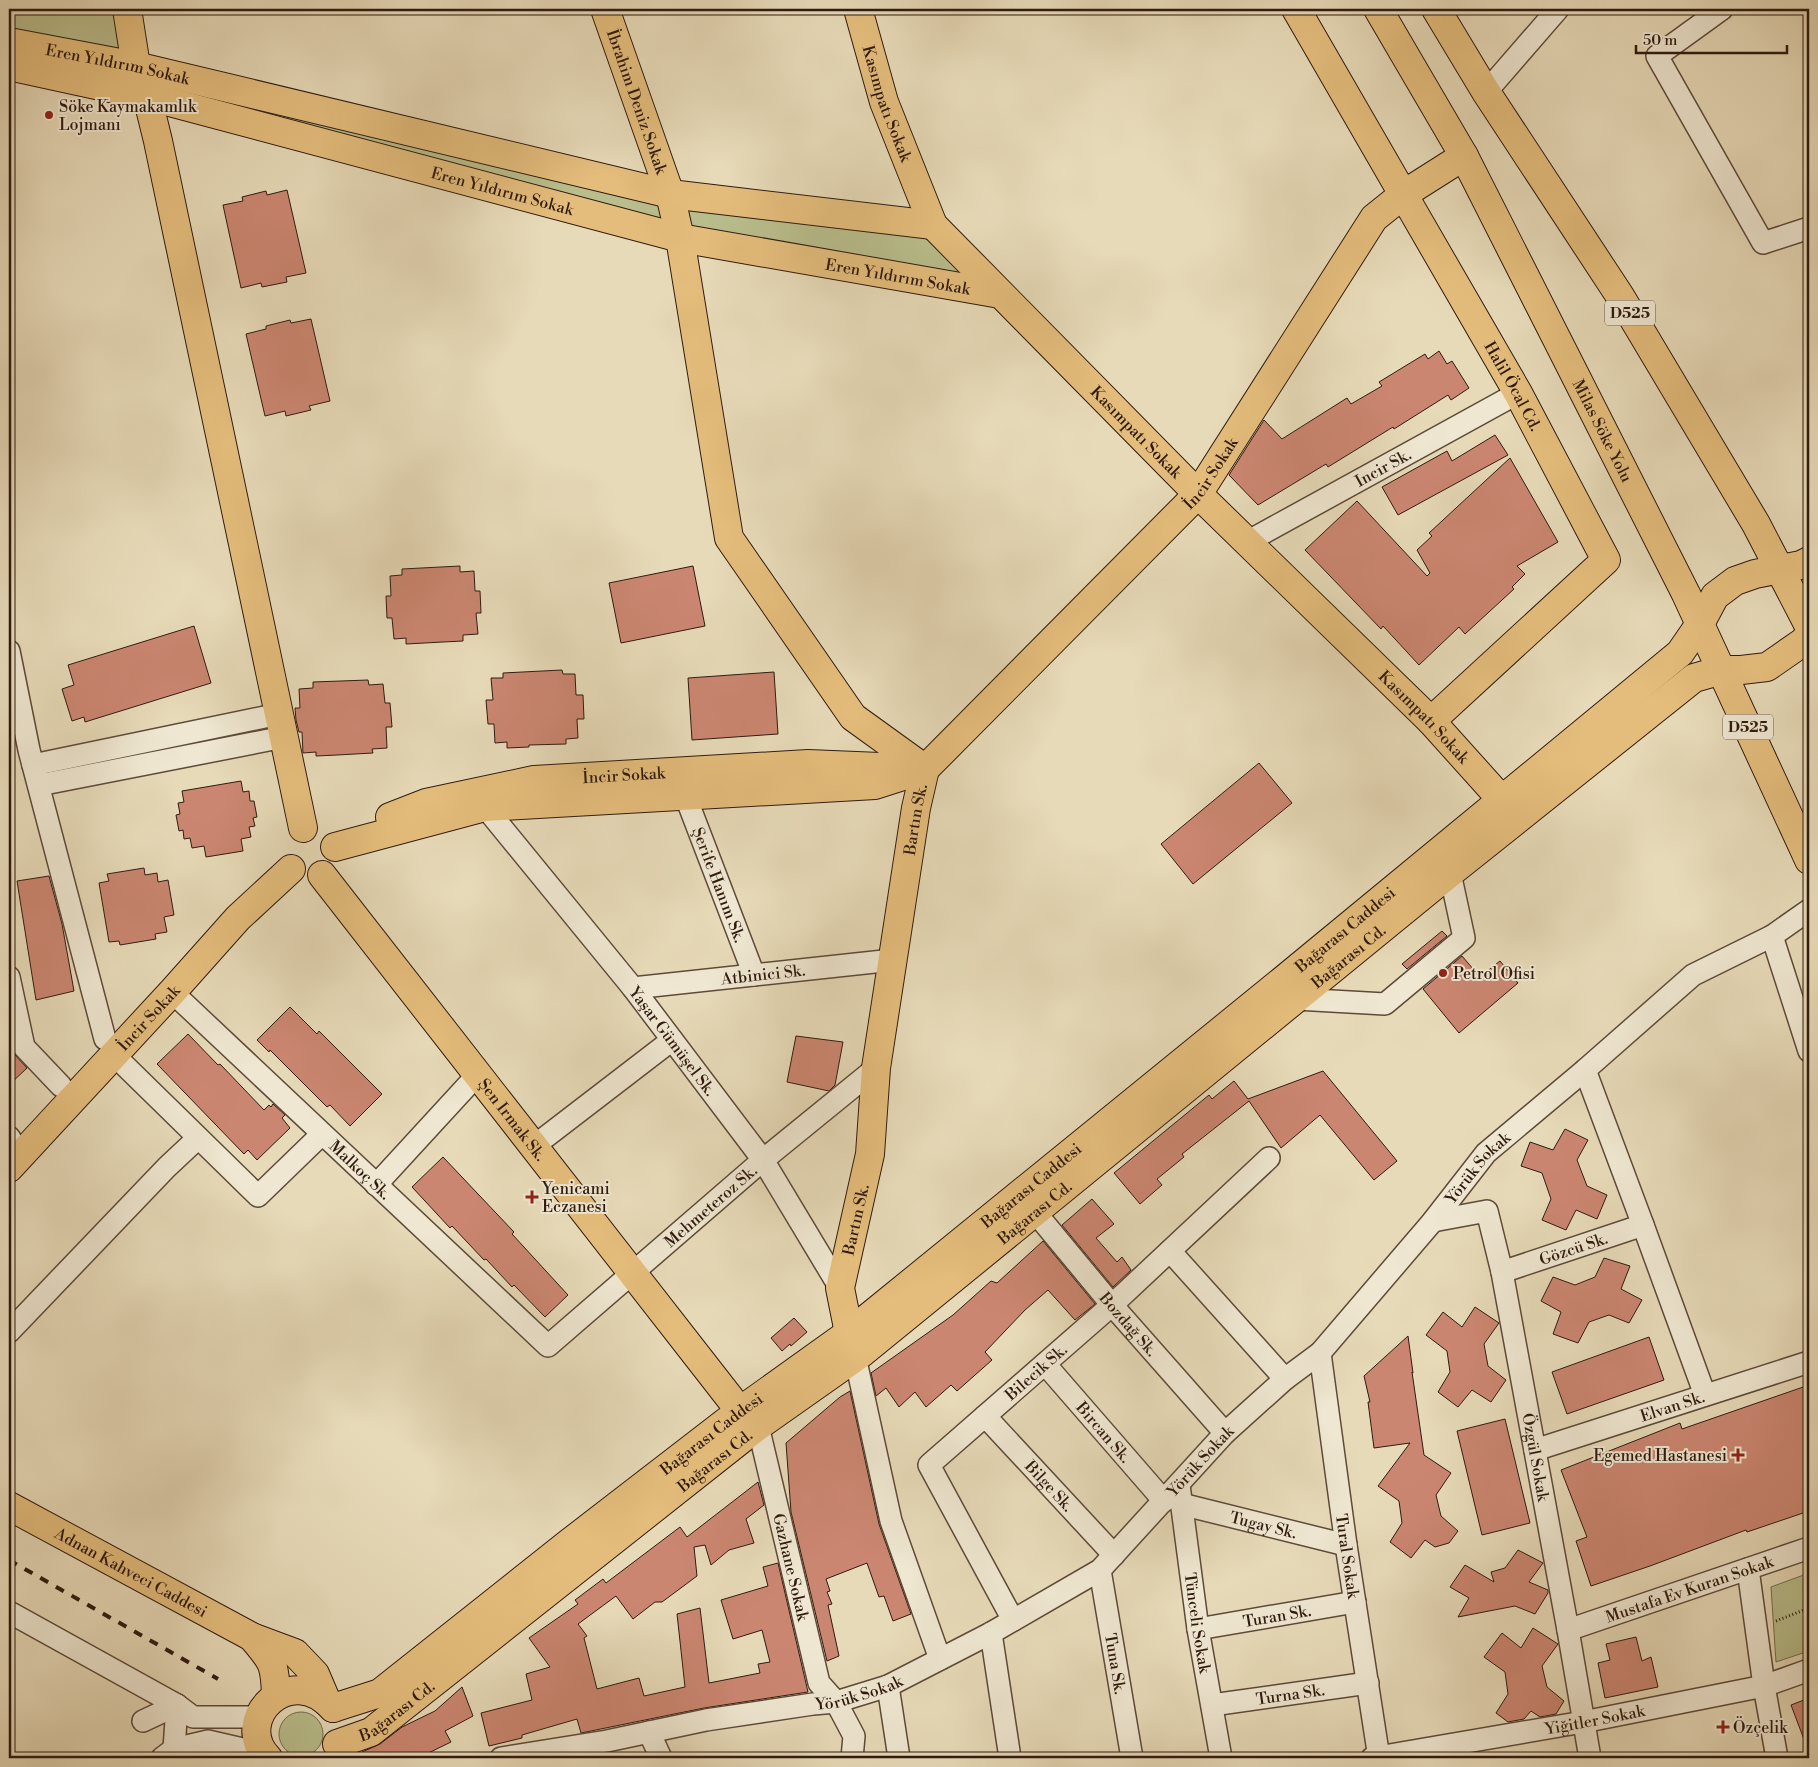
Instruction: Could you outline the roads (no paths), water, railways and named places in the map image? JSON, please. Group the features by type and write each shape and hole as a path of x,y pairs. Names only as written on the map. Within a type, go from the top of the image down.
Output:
{"main road":[{"path":"127,9 136,66 147,96 158,141 303,828"},
{"name":"İbrahim Deniz Sokak","path":"605,9 670,194 680,238 729,538 853,717 925,769"},
{"name":"Kasımpatı Sokak","path":"858,9 884,102 933,225 1246,542 1431,721 1502,800"},
{"name":"Halil Öcal Cd.","path":"1296,9 1518,392 1606,560 1431,721"},
{"name":"Milas Söke Yolu","path":"1378,9 1464,156 1700,624 1809,860"},
{"name":"D525","path":"1436,9 1486,92 1620,296 1756,524 1809,626"},
{"name":"Eren Yıldırım Sokak","path":"9,42 136,66 670,194 933,225"},
{"name":"Eren Yıldırım Sokak","path":"9,66 147,96 680,238 1000,294"},
{"name":"İncir Sokak","path":"333,843 485,807 875,786 925,769 1198,494 1374,218 1404,194 1464,156"},
{"name":"Bağarası Caddesi","path":"330,1705 380,1693 569,1542 749,1419 852,1345 1289,990 1502,800 1680,654 1700,624 1715,596 1735,581 1779,568 1801,565 1809,561"},
{"name":"Bağarası Cd.","path":"852,1345 1034,1212 1289,990 1450,873 1694,678 1722,670 1767,667 1803,642 1809,635"},
{"name":"İncir Sokak","path":"333,843 426,803 534,780 808,764 925,769"},
{"name":"Bartın Sk.","path":"852,1345 840,1288 870,1154 876,1068 916,808 925,769"},
{"path":"311,827 319,829 333,843 335,855 333,863 329,870 322,875 306,878 288,866 284,854 285,845 296,831 311,827"},
{"name":"İncir Sokak","path":"9,1168 220,918 288,866"},
{"name":"İncir Sokak","path":"10,1139 61,1086 110,1047 172,992 238,918 288,866"},
{"name":"Şen Irmak Sk.","path":"322,875 749,1419"},
{"name":"Bağarası Cd.","path":"334,1753 371,1732 749,1419"},
{"name":"Adnan Kahveci Caddesi","path":"9,1506 252,1637 295,1654 315,1674 338,1723 339,1733 334,1753"},
{"path":"252,1637 271,1660 275,1672 276,1696"},
{"path":"266,1756 259,1743 257,1730 259,1717 265,1705 276,1696 288,1690 302,1690 316,1694 330,1705"}],"street":[{"path":"1486,92 1558,9"},
{"path":"1722,9 1656,56 1763,243 1809,228"},
{"name":"Incir Sk.","path":"1246,542 1518,392"},
{"path":"9,651 36,775 110,1047 198,1138 258,1196 322,1134"},
{"path":"36,775 282,726"},
{"name":"Şerife Hanım Sk.","path":"685,795 754,975"},
{"name":"Yaşar Gümüşel Sk.","path":"485,807 633,988 763,1160 840,1288"},
{"path":"1289,990 1385,1004 1464,938 1450,873"},
{"name":"Yörük Sokak","path":"501,1758 601,1750 649,1732 706,1720 836,1702 888,1686 991,1633 1107,1563 1175,1497 1225,1433 1285,1378 1320,1353 1433,1221 1486,1152 1585,1070 1693,975 1772,936 1809,910"},
{"path":"1772,936 1809,1051"},
{"name":"Atbinici Sk.","path":"633,988 893,960"},
{"path":"9,977 24,1047 61,1086"},
{"name":"Malkoç Sk.","path":"172,992 548,1346"},
{"path":"534,1146 672,1040"},
{"name":"Mehmeteroz Sk.","path":"548,1346 763,1160 876,1068"},
{"path":"1585,1070 1644,1225 1705,1395"},
{"path":"376,1185 478,1074"},
{"path":"9,1332 167,1167 198,1138"},
{"name":"Bilecik Sk.","path":"1013,1620 930,1465 1112,1305 1269,1158"},
{"name":"Özgül Sokak","path":"1433,1221 1488,1211 1502,1272 1590,1758"},
{"name":"Bozdağ Sk.","path":"1034,1212 1112,1305 1225,1433"},
{"name":"Gözcü Sk.","path":"1502,1272 1644,1225"},
{"path":"1170,1251 1285,1378"},
{"name":"Bartın Sk.","path":"852,1345 891,1521 940,1659"},
{"name":"Tural Sokak","path":"1320,1353 1346,1545 1368,1683 1377,1758"},
{"name":"Elvan Sk.","path":"1535,1450 1809,1362"},
{"name":"Bircan Sk.","path":"1045,1364 1175,1497"},
{"name":"Bilge Sk.","path":"985,1416 1107,1563"},
{"name":"Gazhane Sokak","path":"749,1419 819,1683 836,1702 854,1736 852,1758"},
{"name":"Tugay Sk.","path":"1175,1497 1346,1545"},
{"name":"Tünceli Sokak","path":"1175,1497 1221,1758"},
{"name":"Mustafa Ev Kuran Sokak","path":"1568,1630 1809,1548"},
{"name":"Tuna Sk.","path":"1107,1563 1132,1758"},
{"path":"1748,1569 1764,1686 1777,1758"},
{"name":"Turan Sk.","path":"1198,1630 1355,1602"},
{"path":"9,1612 177,1706 193,1717 259,1717"},
{"path":"991,1633 1010,1758"},
{"name":"Yiğitler Sokak","path":"1377,1758 1584,1722 1764,1686 1809,1670"},
{"name":"Turna Sk.","path":"1212,1705 1368,1683"},
{"path":"888,1686 898,1758"},
{"path":"143,1722 177,1706"},
{"path":"177,1706 168,1753 208,1741 266,1756"},
{"path":"649,1732 662,1758"}],"railway":[{"path":"9,1560 218,1679"}],"place":[{"name":"Söke Kaymakamlık Lojmanı","path":"49,115"},
{"name":"Petrol Ofisi","path":"1443,973"},
{"name":"Yenicami Eczanesi","path":"532,1197"},
{"name":"Egemed Hastanesi","path":"1738,1455"},
{"name":"Özçelik","path":"1723,1727"}]}
